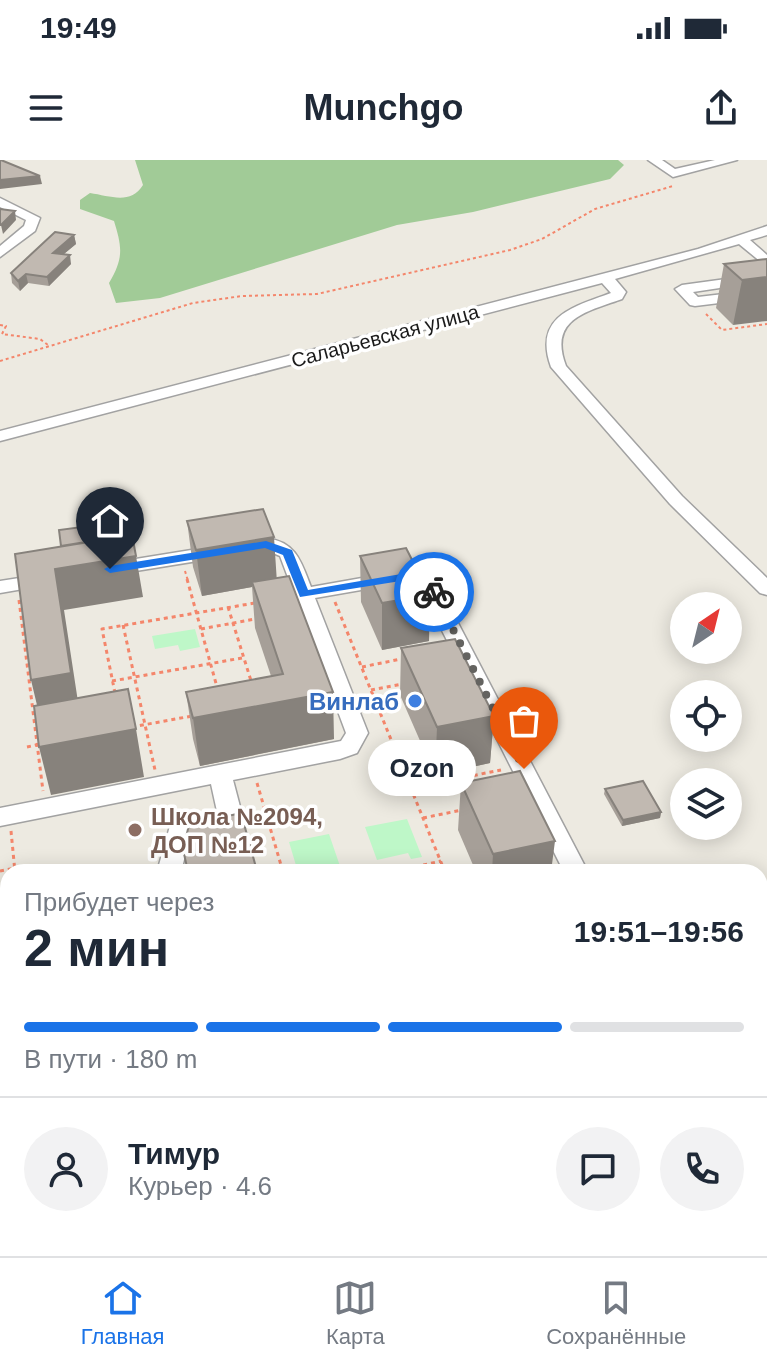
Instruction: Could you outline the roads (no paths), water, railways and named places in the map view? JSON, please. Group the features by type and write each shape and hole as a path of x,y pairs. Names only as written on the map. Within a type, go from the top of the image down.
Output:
{"street":[{"path":"654,160 673,173 731,160"},
{"path":"0,202 33,218 30,228 0,253"},
{"name":"Саларьевская улица","path":"0,436 605,278 742,240 767,230"},
{"path":"742,240 767,263"},
{"path":"605,278 619,292 617,296 586,306 566,318 551,340 552,353 559,367 618,438 676,500 767,589"},
{"path":"695,302 767,293"},
{"path":"5,817 340,751 354,741 357,733 288,553 274,545 94,572"},
{"path":"304,594 407,576 427,581 572,864"},
{"path":"9,590 63,577"},
{"path":"171,864 179,832 232,822 220,775"},
{"path":"0,970 0,1015"}],"place":[{"name":"Винлаб","path":"415,701"},
{"name":"Ozon","path":"524,769"},
{"name":"Школа №2094, ДОП №12","path":"135,830"}]}
